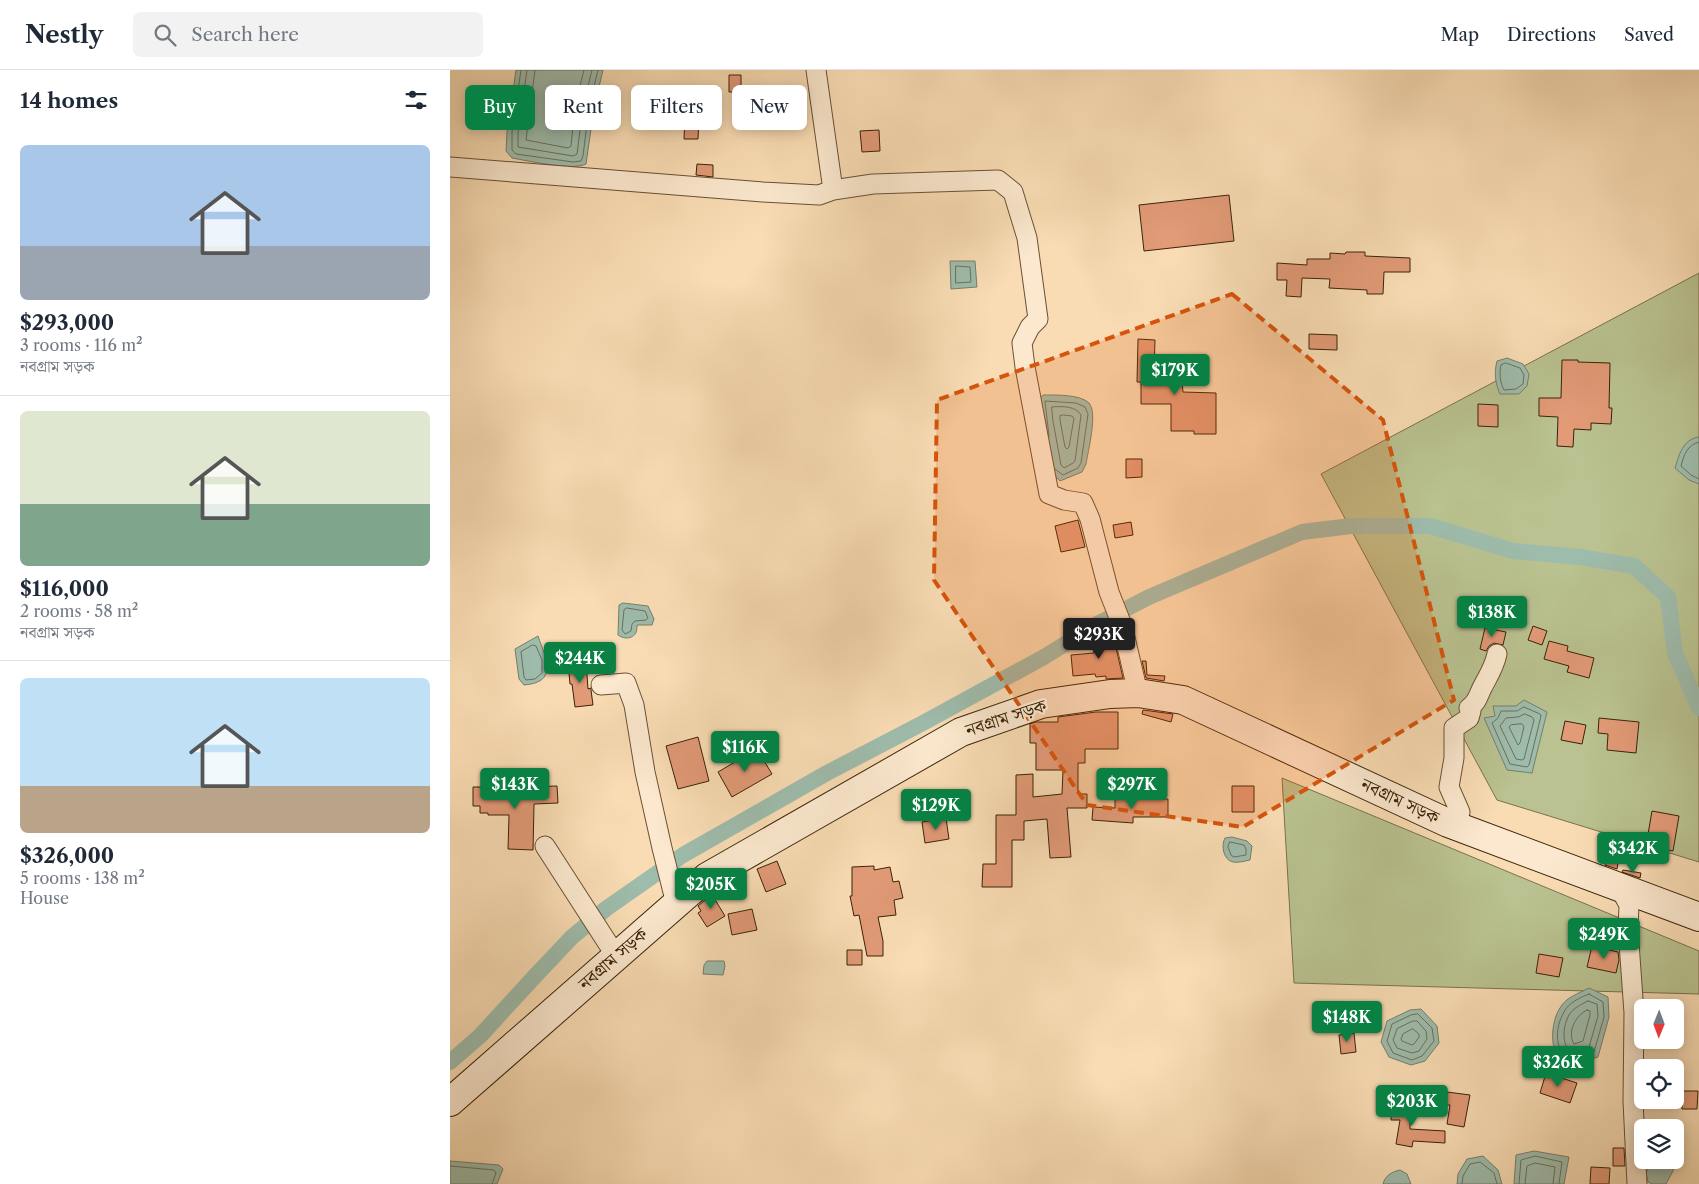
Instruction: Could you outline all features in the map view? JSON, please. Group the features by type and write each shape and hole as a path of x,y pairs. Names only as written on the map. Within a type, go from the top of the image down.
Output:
{"main road":[{"name":"নবগ্রাম সড়ক","path":"450,1102 707,877 961,732 1041,704 1110,694 1138,693 1183,700 1456,827 1699,917"}],"street":[{"path":"816,70 833,190"},
{"path":"450,167 818,195 833,190 873,184 998,180 1013,192 1027,238 1038,320 1030,327 1022,343 1049,494 1064,500 1083,502 1090,519 1109,592 1122,625 1138,693"},
{"path":"1456,827 1460,812 1450,787 1454,758 1454,728 1469,718 1471,712 1469,708 1474,705 1479,697 1482,687 1491,673 1496,654"},
{"path":"600,685 626,684 634,705 645,772 676,904"},
{"path":"545,846 616,956"},
{"path":"1619,887 1629,905 1628,928 1634,1013 1633,1101 1637,1184"}],"highlighted area":[{"path":"1232,294 1383,420 1454,700 1243,827 1087,805 934,580 937,400"}],"green space":[{"path":"1699,273 1699,862 1497,800 1321,474"},
{"path":"1282,778 1699,951 1699,994 1294,983"}],"water":[{"path":"516,70 603,70 599,85 545,85 545,130 591,130 586,164 580,166 561,166 512,158 506,151 507,130 535,130 535,85 514,85"},
{"path":"950,261 975,261 977,287 951,289"},
{"path":"1507,358 1523,364 1529,374 1527,386 1519,394 1500,394 1498,390 1495,373 1497,361"},
{"path":"1043,395 1080,398 1089,403 1092,408 1093,423 1086,464 1082,472 1060,481 1050,471 1039,399"},
{"path":"1699,437 1699,484 1689,480 1675,468 1685,444"},
{"path":"623,603 648,606 654,619 652,625 637,625 636,633 628,638 618,635 619,605"},
{"path":"538,636 546,661 546,674 535,683 524,685 519,679 515,649"},
{"path":"1524,700 1547,712 1532,773 1507,770 1484,718 1495,716 1493,706 1516,706"},
{"path":"1232,837 1247,841 1252,846 1250,860 1235,862 1227,858 1223,848 1224,841 1225,838"},
{"path":"707,961 724,961 723,975 703,974 704,965"},
{"path":"1589,988 1608,997 1609,1017 1598,1057 1573,1063 1564,1061 1555,1052 1553,1045 1553,1029 1557,1014 1565,1001"},
{"path":"1421,1009 1437,1026 1439,1043 1425,1061 1411,1065 1389,1057 1381,1042 1387,1021 1410,1010"},
{"path":"1534,1151 1569,1157 1564,1184 1514,1184 1516,1155"},
{"path":"1483,1156 1498,1170 1502,1184 1457,1184 1458,1174 1467,1159"},
{"path":"450,1161 499,1165 503,1169 497,1184 450,1184"},
{"path":"1648,1169 1673,1169 1666,1184 1652,1184 1648,1182 1646,1173"},
{"path":"1400,1170 1407,1174 1411,1184 1383,1184 1389,1175"}],"building":[{"path":"729,75 741,75 741,85 732,85 732,92 729,92"},
{"path":"684,130 698,130 698,139 684,139"},
{"path":"879,130 880,151 862,152 860,131"},
{"path":"697,164 713,165 713,177 696,175"},
{"path":"1229,195 1234,241 1144,251 1139,205"},
{"path":"1346,252 1365,252 1365,256 1410,258 1410,272 1384,272 1383,294 1367,294 1367,290 1329,288 1330,279 1302,278 1301,297 1286,296 1287,280 1277,280 1277,263 1307,265 1307,259 1330,259 1330,253 1345,254"},
{"path":"1309,334 1337,335 1337,350 1309,349"},
{"path":"1138,339 1155,340 1155,383 1182,382 1183,392 1216,393 1216,434 1194,434 1194,431 1171,431 1171,404 1141,404 1141,382 1137,382"},
{"path":"1562,360 1610,363 1609,408 1612,408 1611,424 1591,423 1591,430 1574,429 1573,447 1557,446 1558,417 1539,416 1539,398 1561,398"},
{"path":"1478,404 1498,405 1498,427 1478,426"},
{"path":"1126,459 1142,459 1142,477 1126,478"},
{"path":"1078,520 1085,547 1061,552 1055,526"},
{"path":"1131,522 1133,535 1115,538 1113,525"},
{"path":"1533,626 1547,631 1542,645 1528,640"},
{"path":"1485,628 1506,632 1503,645 1494,643 1486,651 1480,649"},
{"path":"1113,635 1123,678 1106,679 1106,676 1096,677 1095,674 1073,676 1071,655 1094,653 1092,636"},
{"path":"1549,641 1568,646 1567,651 1594,658 1589,678 1567,672 1569,666 1544,659"},
{"path":"586,661 588,689 591,688 593,705 575,707 568,662"},
{"path":"1142,661 1146,661 1147,675 1165,676 1164,681 1146,678"},
{"path":"1143,710 1173,714 1171,722 1142,714"},
{"path":"1096,712 1118,712 1118,749 1085,749 1085,763 1078,763 1078,794 1087,794 1087,808 1067,808 1071,857 1050,858 1047,819 1024,821 1024,840 1012,840 1012,887 982,887 983,864 996,864 996,815 1016,815 1016,775 1033,774 1033,797 1062,794 1063,770 1036,770 1036,743 1030,743 1030,724 1036,722 1058,722 1058,717"},
{"path":"1599,718 1639,722 1636,753 1607,750 1608,734 1598,733"},
{"path":"1565,721 1586,725 1582,744 1561,740"},
{"path":"698,737 709,781 678,789 666,746"},
{"path":"757,749 772,774 732,797 718,772"},
{"path":"557,786 558,803 534,804 533,850 508,849 509,815 480,813 480,806 473,806 473,787 505,787 505,794 530,793 529,787"},
{"path":"1232,786 1254,786 1254,812 1232,812"},
{"path":"1115,798 1168,799 1168,817 1133,817 1133,823 1092,820 1093,807 1115,808"},
{"path":"1652,811 1679,816 1673,851 1646,846"},
{"path":"946,818 949,839 925,843 922,822"},
{"path":"777,861 786,884 766,892 757,869"},
{"path":"1606,861 1618,863 1617,869 1605,865"},
{"path":"874,866 874,870 890,867 893,882 899,881 903,898 894,900 896,915 878,917 883,941 883,956 867,956 859,915 854,916 850,896 852,896 852,867"},
{"path":"1623,870 1641,873 1640,878 1622,872"},
{"path":"719,888 722,892 714,898 725,916 707,927 698,913 701,911 698,906"},
{"path":"752,909 757,930 732,935 728,914"},
{"path":"1592,946 1618,952 1619,960 1616,973 1587,967"},
{"path":"847,950 862,950 862,965 847,965"},
{"path":"1539,954 1563,958 1559,977 1536,973"},
{"path":"1354,1033 1356,1052 1341,1054 1339,1035"},
{"path":"1546,1073 1577,1083 1570,1103 1540,1093"},
{"path":"1684,1091 1698,1091 1697,1109 1684,1109"},
{"path":"1447,1092 1470,1095 1464,1127 1447,1124 1450,1105 1446,1105"},
{"path":"1392,1101 1410,1102 1410,1129 1445,1131 1445,1143 1413,1141 1412,1147 1396,1144 1400,1120 1391,1120"},
{"path":"1613,1148 1624,1148 1625,1166 1613,1166"},
{"path":"1591,1167 1610,1168 1609,1184 1590,1184"}],"waterway":[{"path":"450,1062 480,1036 572,937 607,908 683,855 827,773 1044,657 1099,623 1149,597 1302,532 1351,526 1430,526 1513,551 1580,557 1634,566 1668,597 1675,653 1699,708"}]}
